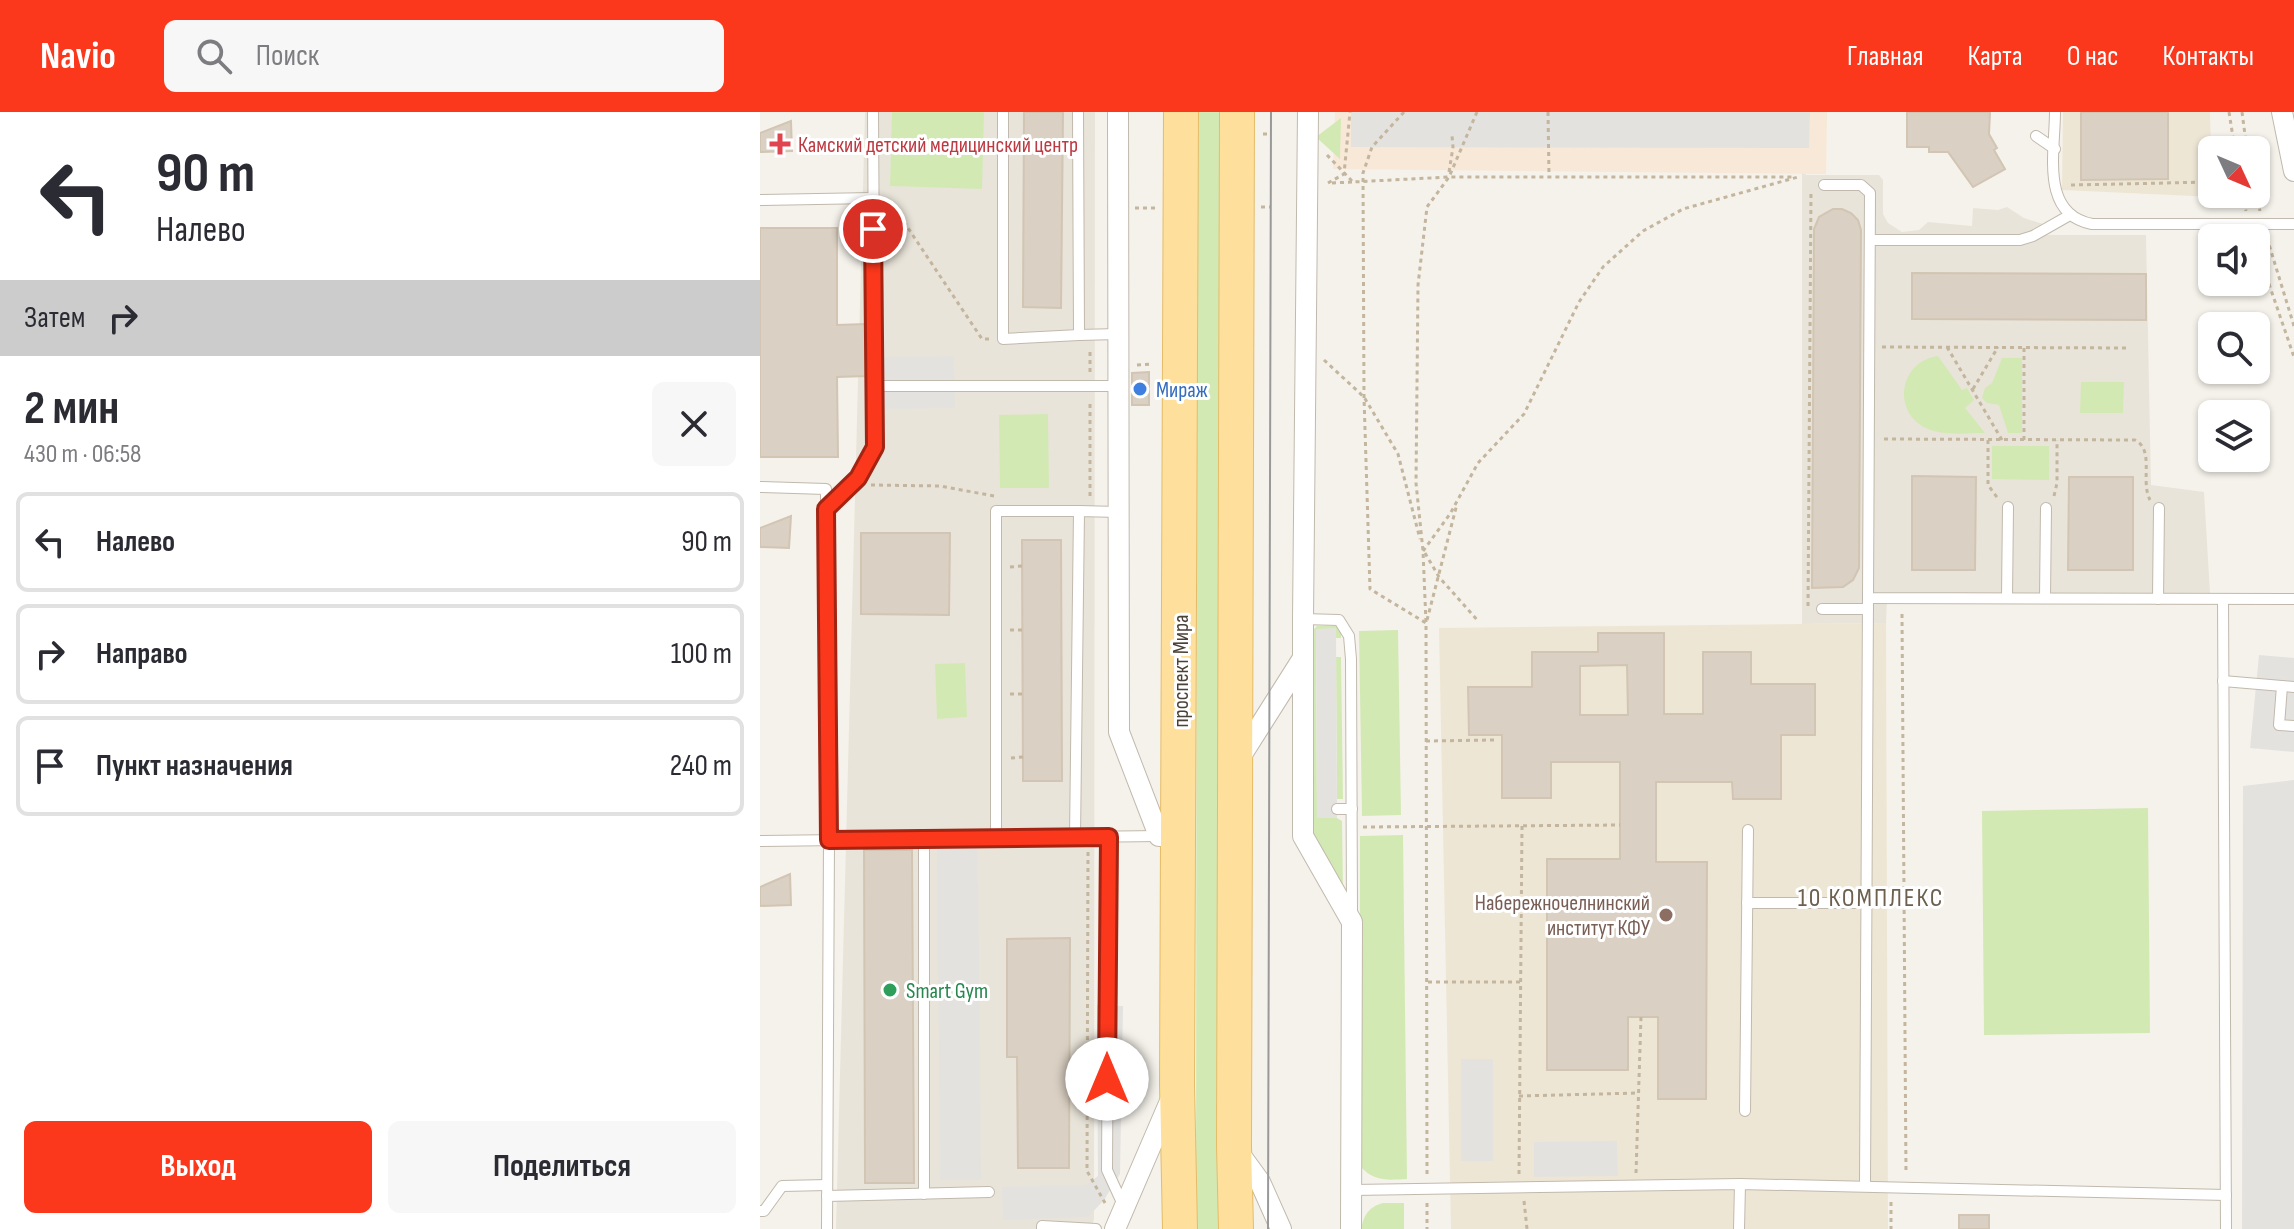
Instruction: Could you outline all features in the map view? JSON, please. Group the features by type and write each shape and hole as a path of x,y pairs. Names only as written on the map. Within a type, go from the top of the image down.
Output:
{"main road":[{"name":"проспект Мира","path":"1180,1229 1170,836 1181,112"},
{"path":"1236,1229 1237,112"}],"street":[{"path":"1118,112 1119,732 1170,836"},
{"path":"1308,112 1303,836 1352,922 1351,1229"},
{"path":"2282,112 2294,171"},
{"path":"1235,765 1303,658"},
{"path":"1115,1229 1177,1085"},
{"path":"1234,1146 1260,1182 1281,1229"}],"lane":[{"path":"826,509 853,484 868,464 875,447 873,112"},
{"path":"1003,112 1003,339 1118,334"},
{"path":"1078,112 1079,335"},
{"path":"2055,112 2055,185 2058,202 2070,215 2092,224 2198,224"},
{"path":"2036,136 2055,149"},
{"path":"1824,185 1861,185 1869,190 1865,1186"},
{"path":"761,200 873,200"},
{"path":"1870,240 2011,241 2033,236 2070,215"},
{"path":"2270,224 2294,224"},
{"path":"876,386 1117,386"},
{"path":"760,487 826,489 829,840 827,1229"},
{"path":"2007,598 2008,507"},
{"path":"2045,598 2046,508"},
{"path":"2158,599 2159,508"},
{"path":"996,838 996,511 1118,512"},
{"path":"1075,837 1079,511"},
{"path":"1822,609 1902,598 2294,599"},
{"path":"2223,599 2226,1229"},
{"path":"1303,619 1339,620 1349,636 1352,922"},
{"path":"1336,646 1350,646"},
{"path":"2223,681 2288,687 2279,725 2294,726"},
{"path":"1337,809 1352,809"},
{"path":"1745,1111 1748,830"},
{"path":"760,841 1170,836"},
{"path":"1109,837 1107,1170 1124,1207"},
{"path":"924,839 924,1194"},
{"path":"1747,903 1866,903"},
{"path":"1353,1190 1740,1184 2226,1195"},
{"path":"1739,1229 1740,1184"},
{"path":"760,1211 764,1211 782,1186 827,1191 924,1194 989,1192"},
{"path":"1042,1229 1042,1226 1096,1229"}],"path":[{"path":"1344,174 1350,112"},
{"path":"1404,112 1372,147 1363,173 1364,397 1370,589 1426,623"},
{"path":"1427,1174 1426,623 1416,483 1418,285 1427,207 1449,177 1477,112"},
{"path":"1548,112 1549,177"},
{"path":"2229,112 2233,136"},
{"path":"2242,112 2245,136"},
{"path":"1263,134 1271,134"},
{"path":"1308,135 1353,182 1449,177 1798,177 1683,209 1643,231 1603,267 1579,302 1524,414 1478,463 1423,551"},
{"path":"1449,177 1452,136"},
{"path":"1328,183 1344,174"},
{"path":"1808,605 1811,182"},
{"path":"2055,185 2198,182"},
{"path":"873,200 894,207 982,339 1003,339"},
{"path":"2259,208 2263,224"},
{"path":"2270,247 2294,326"},
{"path":"2270,287 2294,357"},
{"path":"1308,346 1364,397 1398,454 1423,551 1439,577 1479,622"},
{"path":"1870,347 2130,348"},
{"path":"1947,347 2002,440"},
{"path":"1972,390 1998,347"},
{"path":"2024,347 2024,440"},
{"path":"1869,439 2135,440 2146,450 2145,489 2159,508"},
{"path":"1988,440 1988,485 1992,493 2008,507"},
{"path":"2046,508 2056,488 2057,440"},
{"path":"853,484 940,486 991,496"},
{"path":"1426,623 1460,496"},
{"path":"1902,598 1906,1187"},
{"path":"1426,741 1494,740"},
{"path":"1352,827 1620,825"},
{"path":"1522,826 1519,1186 1525,1204 1527,1229"},
{"path":"1427,982 1521,982"},
{"path":"1636,1185 1641,1017"},
{"path":"1519,1096 1638,1093"},
{"path":"1891,1186 1891,1229"},
{"path":"1427,1203 1427,1229"}],"shaded area":[{"path":"865,112 1095,112 1094,1219 1091,1229 836,1229"},
{"path":"1335,112 1827,112 1826,174 1333,169"},
{"path":"1351,112 1810,112 1809,148 1351,147"},
{"path":"2063,112 2210,112 2211,136 2198,136 2198,196 2062,190"},
{"path":"1802,171 1806,175 1879,175 1883,180 1883,214 1888,223 1902,232 1919,230 1928,222 1972,226 1973,208 1998,210 2007,207 2024,218 2043,224 2043,235 2146,235 2151,485 2204,492 2210,593 1887,599 1886,623 1802,624"},
{"path":"954,356 955,408 882,409 881,357"},
{"name":"Набережночелнинский институт КФУ","path":"1886,623 1888,1229 1451,1229 1439,628"},
{"path":"1336,628 1337,818 1317,818 1316,629"},
{"path":"2259,655 2294,658 2294,752 2250,748"},
{"path":"2294,780 2294,1229 2242,1229 2243,786"},
{"path":"978,846 981,1180 940,1180 937,847"},
{"path":"1097,1005 1123,1006 1120,1174 1104,1200 1088,1217 1003,1220 1002,1187 1086,1185 1098,1176"},
{"path":"1461,1059 1493,1059 1493,1161 1461,1161"},
{"path":"1617,1141 1618,1176 1534,1177 1534,1142"}],"green space":[{"path":"892,112 984,112 982,189 890,186"},
{"path":"1197,112 1224,112 1223,1229 1196,1229"},
{"path":"1341,118 1340,159 1316,137"},
{"path":"1938,356 1962,390 1967,388 1974,400 1965,408 1985,433 1941,433 1928,429 1908,412 1904,388 1908,377 1925,360"},
{"path":"2002,358 2022,358 2022,433 2008,433 1999,405 1987,403 1982,398"},
{"path":"2081,382 2124,382 2123,413 2080,413"},
{"path":"1048,414 1049,488 1000,488 999,415"},
{"path":"1992,446 2049,446 2049,480 1992,479"},
{"path":"1317,626 1337,626 1341,630 1341,638 1336,638 1336,629 1316,629 1317,817 1342,821 1343,890 1310,829 1309,634"},
{"path":"1398,630 1401,815 1362,816 1359,631"},
{"path":"1336,657 1341,657 1343,799 1337,799"},
{"path":"965,663 967,717 937,719 935,664"},
{"path":"2148,808 2150,1033 1984,1035 1982,811"},
{"path":"1403,835 1407,1179 1387,1180 1370,1175 1360,1166 1360,836"},
{"path":"1383,1203 1404,1203 1404,1229 1361,1229 1368,1212"}],"building":[{"path":"1024,112 1063,112 1061,308 1023,307"},
{"path":"1907,112 1990,112 1989,134 2005,169 1973,187 1948,152 1929,152 1929,147 1907,147"},
{"path":"2081,112 2168,112 2168,179 2081,180"},
{"path":"791,121 792,151 760,152 760,133"},
{"path":"1833,209 1851,213 1858,220 1861,230 1859,568 1853,580 1843,587 1812,588 1814,229 1819,217"},
{"path":"760,228 837,228 837,325 866,324 866,376 837,377 838,457 760,457"},
{"path":"1912,273 2146,274 2146,320 1912,319"},
{"name":"Мираж","path":"1149,372 1149,405 1132,405 1132,373"},
{"path":"1912,476 1976,477 1975,570 1912,570"},
{"path":"2069,477 2133,477 2133,570 2068,570"},
{"path":"791,516 789,548 760,547 760,528"},
{"path":"861,533 950,533 949,615 861,614"},
{"path":"1022,540 1061,540 1062,781 1023,781"},
{"path":"1598,633 1664,633 1664,714 1703,714 1703,652 1751,652 1751,684 1815,684 1815,735 1781,735 1781,799 1733,799 1732,782 1656,782 1656,862 1707,862 1706,1099 1658,1099 1658,1017 1628,1017 1628,1070 1547,1070 1547,859 1620,859 1620,762 1551,762 1551,798 1502,798 1502,735 1469,735 1468,687 1532,687 1532,652 1598,652","holes":["1627,665 1628,715 1580,715 1580,666"]},
{"path":"864,850 912,850 914,1183 865,1183"},
{"path":"790,874 791,905 760,906 760,887"},
{"path":"1070,938 1069,1168 1018,1168 1017,1057 1007,1057 1007,939"},
{"path":"1959,1215 1989,1215 1989,1229 1959,1229"}],"tram line":[{"path":"1268,1229 1271,112"}],"place":[{"name":"Камский детский медицинский центр","path":"780,144"},
{"name":"Мираж","path":"1140,389"},
{"name":"Набережночелнинский институт КФУ","path":"1666,915"},
{"name":"Smart Gym","path":"890,990"}],"district":[{"name":"10 КОМПЛЕКС","path":"1871,897"}],"route":[{"path":"873,229 875,447 858,478 826,509 829,840 1109,837 1107,1079"}]}
